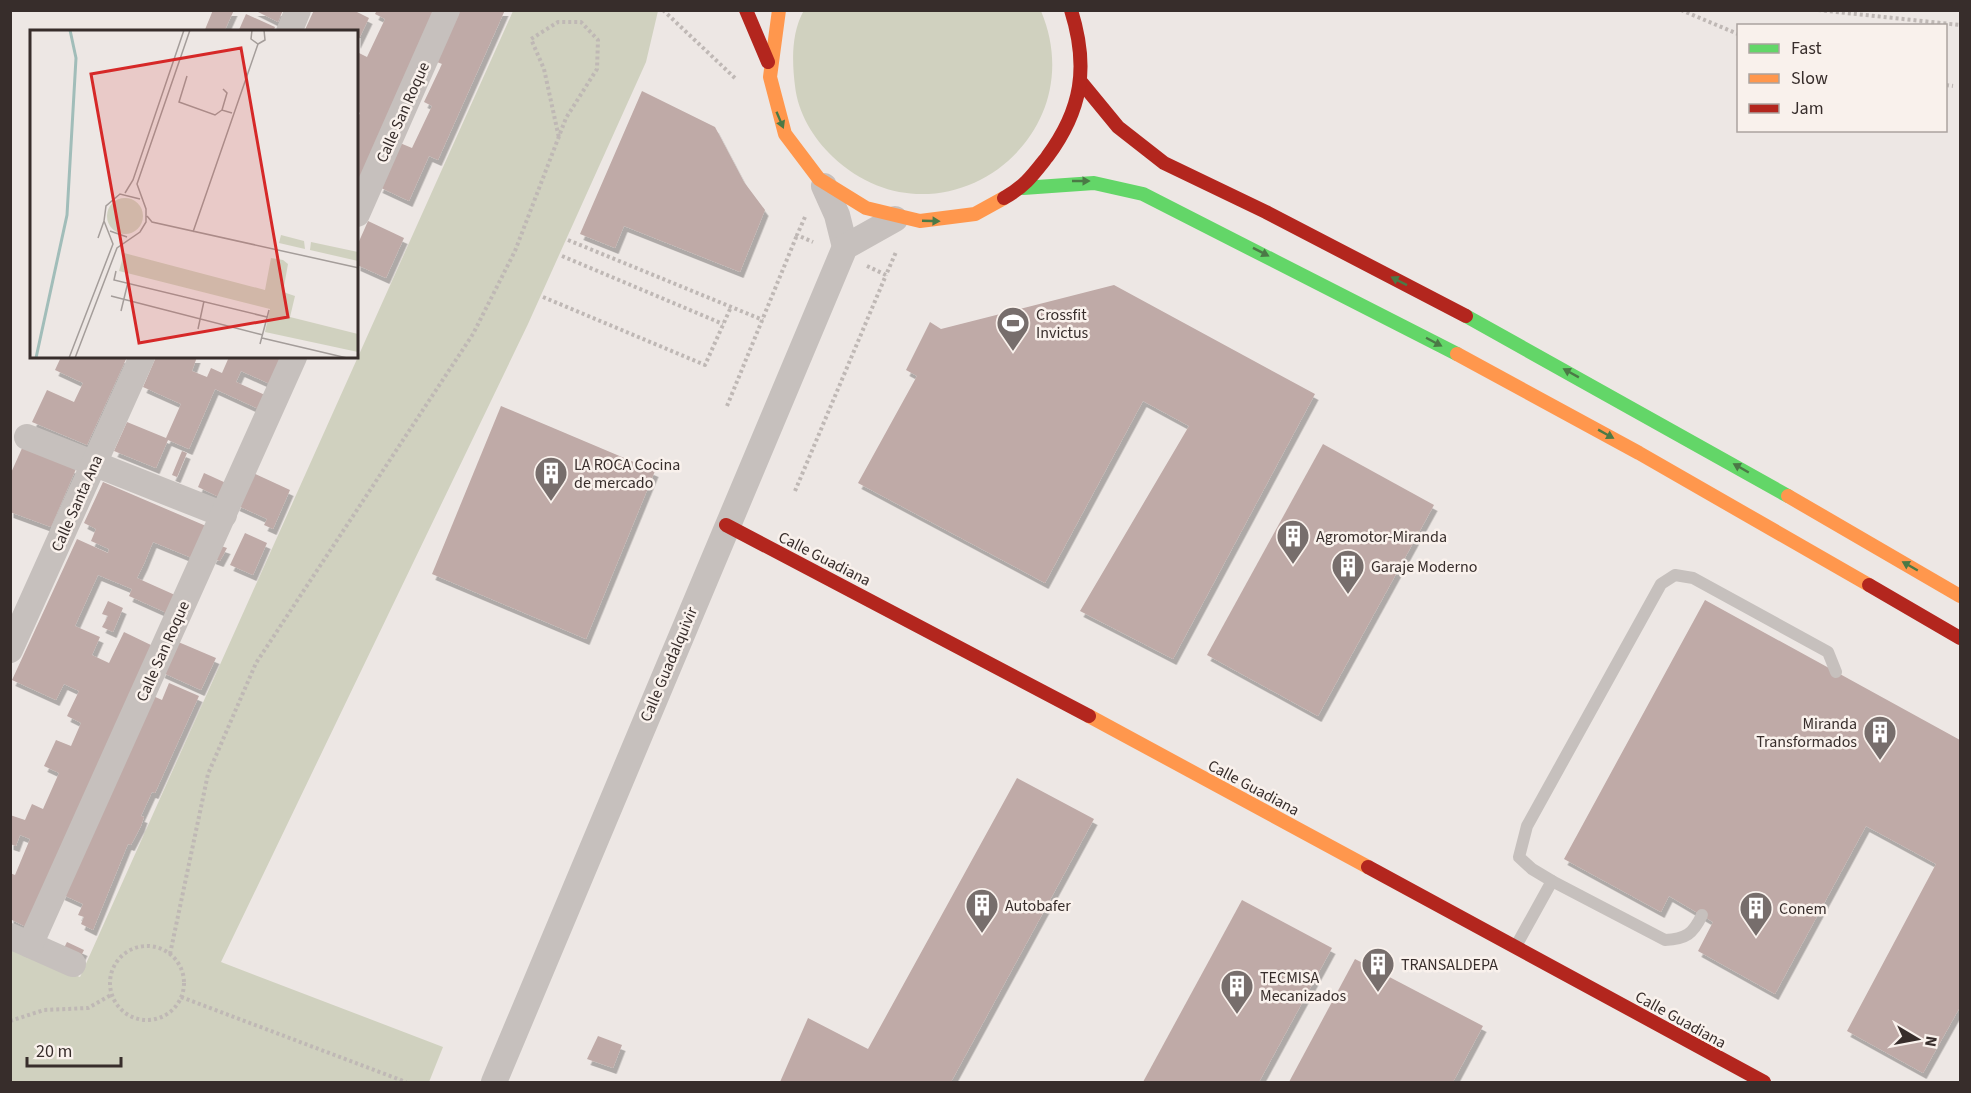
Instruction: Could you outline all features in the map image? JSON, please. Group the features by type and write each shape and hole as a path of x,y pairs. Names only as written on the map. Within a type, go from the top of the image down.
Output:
{"street":[{"path":"290,30 298,10"},
{"name":"Calle San Roque","path":"358,212 447,10"},
{"path":"746,10 769,63"},
{"path":"779,10 772,32 769,63 773,103 791,145 824,186 837,215 845,247 894,219"},
{"path":"824,186 854,205 894,219 944,221 986,210 1023,188 1054,155 1072,119 1081,82 1082,54 1071,10"},
{"path":"1081,82 1112,124 1127,138 1164,163 1419,291 1614,397 1960,596"},
{"path":"1023,188 1069,182 1103,182 1132,188 1162,202 1519,387 1639,453 1960,638"},
{"name":"Calle Guadalquivir","path":"494,1083 726,525 845,247"},
{"name":"Calle Santa Ana","path":"10,650 142,358"},
{"name":"Calle San Roque","path":"20,940 224,515 294,358"},
{"path":"27,437 224,515"},
{"name":"Calle Guadiana","path":"726,525 964,648 1764,1083"},
{"path":"20,940 73,964"}],"lane":[{"path":"1702,915 1695,930 1684,939 1665,940 1532,869 1519,857 1527,826 1661,584 1675,575 1693,578 1828,652 1836,672"},
{"path":"1516,947 1552,881"}],"path":[{"path":"663,10 724,69 745,86 773,103"},
{"path":"1681,10 1737,34"},
{"path":"1818,10 1960,25"},
{"path":"170,954 208,774 256,663 473,334 515,251 559,138 566,118 597,69 598,40 581,22 558,22 531,39 544,69 559,138"},
{"path":"1947,85 1953,86"},
{"path":"727,406 797,235"},
{"path":"568,240 763,320"},
{"path":"562,256 723,324"},
{"path":"795,491 886,275"},
{"path":"543,297 705,365 731,307"},
{"path":"154,946 170,954 182,974 182,996 171,1012 155,1019 137,1019 121,1010 111,995 109,982 112,969 122,955 137,947 154,946"},
{"path":"10,1021 44,1010 88,1008 111,995"},
{"path":"182,996 406,1083"}],"green space":[{"path":"804,10 1041,11 1052,59 1046,103 1027,141 997,170 959,188 917,194 874,184 833,157 813,133 799,106 793,57 797,28"},
{"path":"513,11 658,11 646,62 528,324 221,962 443,1047 429,1082 11,1082 10,948 80,977"}],"building":[{"path":"213,10 234,10 225,30 205,30"},
{"path":"254,10 283,10 278,22"},
{"path":"314,10 353,10 369,18 358,41 358,30 305,30"},
{"path":"377,10 436,10 358,186 358,117 360,113 358,112 358,52 367,57 385,19 375,14"},
{"path":"459,10 505,10 438,160 429,156 409,201 379,187 400,143 412,148 432,106 424,102 442,64 437,62"},
{"path":"246,14 275,27 274,30 239,30"},
{"path":"642,91 715,127 744,182 765,210 740,272 624,226 615,248 580,234"},
{"path":"368,221 404,238 386,278 358,265 358,244"},
{"path":"1114,285 1315,394 1173,659 1080,611 1189,426 1143,401 1045,583 858,483 917,376 906,370 930,322 941,329"},
{"path":"61,358 127,358 87,445 32,422 47,390 74,402 83,383 55,370"},
{"path":"156,358 197,358 192,371 207,377 211,368 222,373 229,358 282,358 270,384 241,371 236,382 265,395 259,409 215,389 189,449 168,440 156,468 114,451 127,422 166,438 181,404 143,387"},
{"path":"501,406 655,471 586,639 432,574"},
{"path":"1323,444 1434,505 1318,716 1207,655"},
{"path":"23,446 76,469 51,527 10,512 10,475"},
{"path":"182,451 187,453 177,477 172,475"},
{"path":"251,472 290,490 273,529 264,525 267,519 236,505"},
{"path":"204,473 226,483 219,497 198,487"},
{"path":"103,482 206,526 192,558 153,542 137,578 175,595 167,613 129,596 132,589 98,575 75,626 100,637 92,655 109,663 124,632 153,646 26,927 10,919 10,873 15,875 30,839 20,835 16,846 10,844 10,815 25,820 32,804 43,809 59,773 44,766 56,740 71,746 81,723 67,716 79,691 64,684 56,700 12,680 77,539 108,553 109,549 91,541 96,529 84,523"},
{"path":"245,533 267,543 253,575 230,565"},
{"path":"218,545 227,548 220,561 212,558"},
{"path":"1705,600 1960,740 1960,1007 1923,1073 1847,1031 1936,864 1866,826 1775,994 1698,951 1713,922 1669,896 1661,912 1564,859"},
{"path":"108,601 123,608 113,632 102,627 108,616 102,614"},
{"path":"176,641 216,658 201,690 161,672"},
{"path":"169,683 199,696 155,793 152,792 141,816 144,817 141,826 131,845 128,844 93,930 81,924 84,917 78,915 83,904 61,894 151,695 162,700"},
{"name":"Autobafer","path":"1017,778 1094,819 951,1082 780,1082 808,1018 868,1049"},
{"name":"TECMISA Mecanizados","path":"1242,900 1332,948 1259,1082 1143,1082"},
{"path":"67,942 84,950 79,960 62,952"},
{"name":"TRANSALDEPA","path":"1355,959 1483,1026 1453,1082 1289,1082"},
{"path":"598,1036 622,1045 613,1068 587,1059"}],"traffic: fast":[{"path":"1023,188 1094,183 1143,194 1457,354"},
{"path":"1466,316 1788,496"}],"traffic: slow":[{"path":"779,10 770,77 785,134 819,179 866,208 920,221 975,214 1004,198"},
{"path":"1457,354 1639,453 1869,585"},
{"path":"1788,496 1960,596"},
{"path":"1089,716 1368,867"}],"traffic: jam":[{"path":"746,10 768,62"},
{"path":"1004,198 1028,180 1047,157 1059,140 1075,105 1081,69 1077,31 1071,10"},
{"path":"1081,82 1118,127 1164,163 1266,212 1466,316"},
{"path":"726,525 1089,716"},
{"path":"1869,585 1960,638"},
{"path":"1368,867 1764,1082"}],"place":[{"name":"Crossfit Invictus","path":"1013,352"},
{"name":"LA ROCA Cocina de mercado","path":"551,502"},
{"name":"Agromotor-Miranda","path":"1293,565"},
{"name":"Garaje Moderno","path":"1348,595"},
{"name":"Miranda Transformados","path":"1880,761"},
{"name":"Autobafer","path":"982,934"},
{"name":"Conem","path":"1756,937"},
{"name":"TRANSALDEPA","path":"1378,993"},
{"name":"TECMISA Mecanizados","path":"1237,1015"}]}
